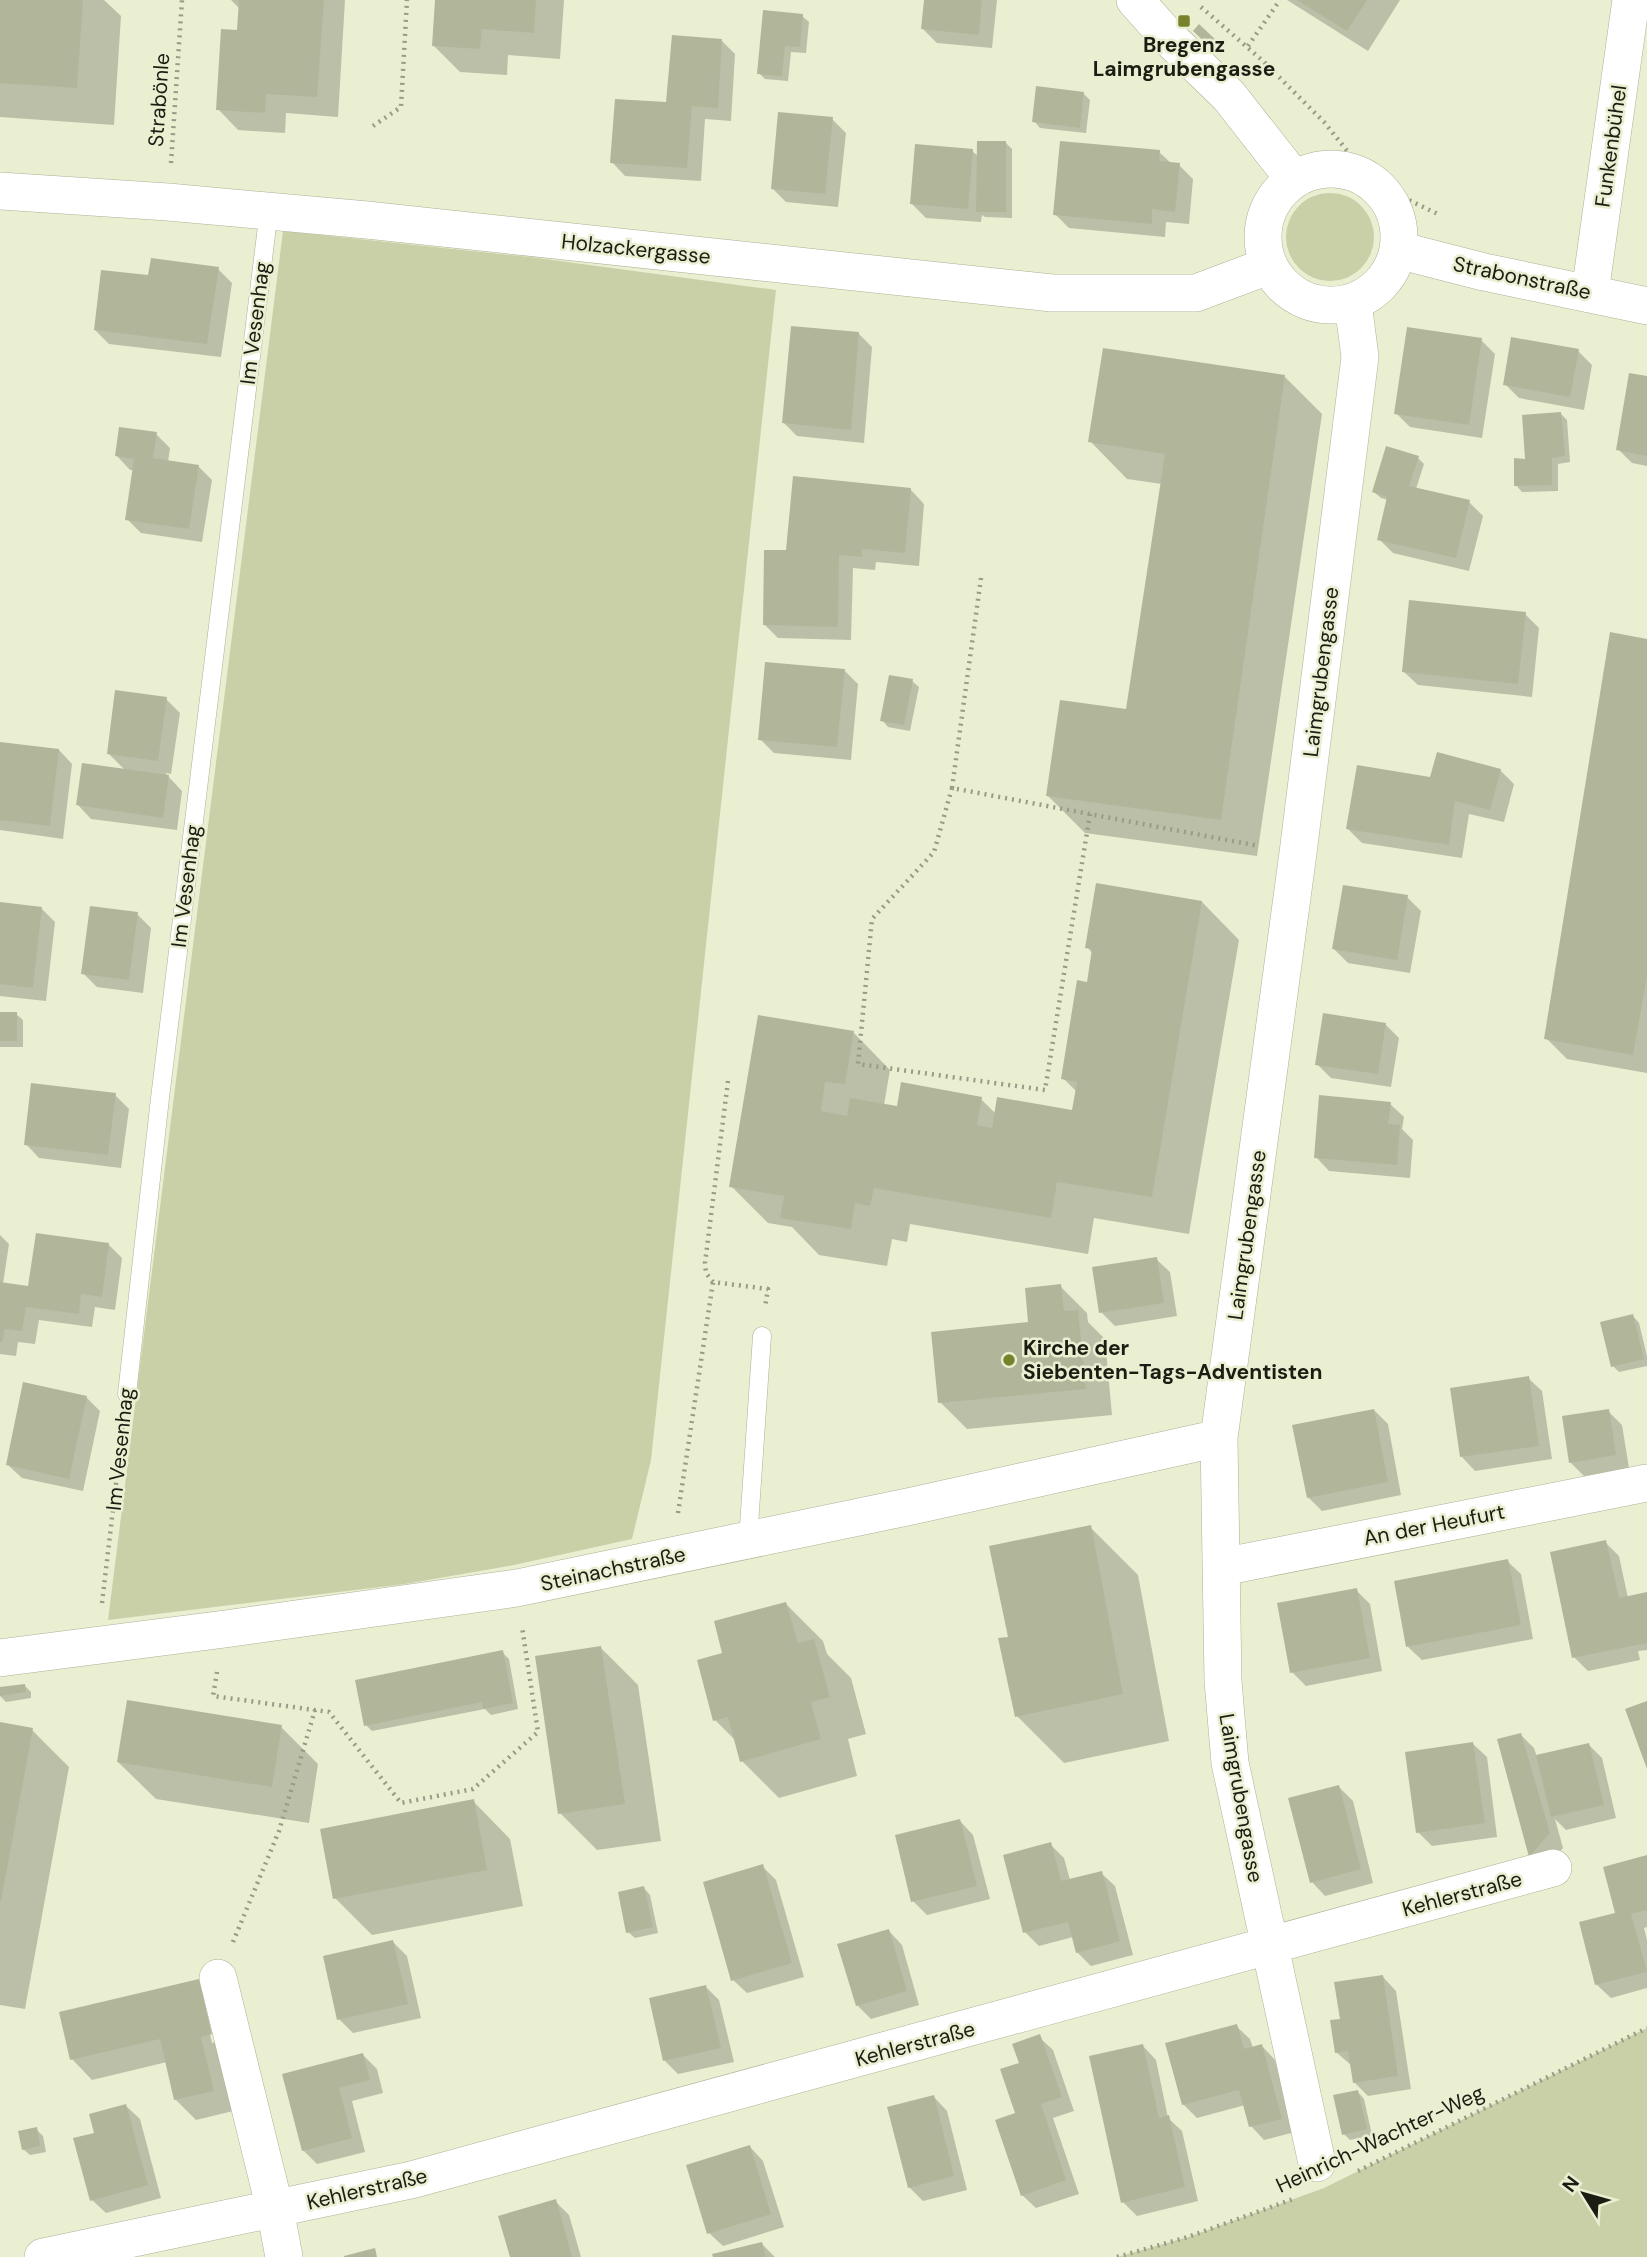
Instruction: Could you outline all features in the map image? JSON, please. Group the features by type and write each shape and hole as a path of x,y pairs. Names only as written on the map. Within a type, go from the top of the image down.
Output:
{"street":[{"path":"1135,0 1167,36 1229,96 1294,179"},
{"name":"Funkenbühel","path":"1590,293 1631,0"},
{"path":"1334,168 1355,173 1373,183 1386,196 1395,213 1399,231 1398,250 1382,283 1353,303 1333,306 1312,304 1294,296 1279,282 1268,266 1262,247 1268,208 1279,192 1294,179 1313,170 1334,168"},
{"name":"Holzackergasse","path":"0,191 269,210 1052,293 1196,293 1268,266"},
{"name":"Strabonstraße","path":"1398,250 1484,272 1647,306"},
{"name":"Laimgrubengasse","path":"1333,2169 1270,1947 1230,1763 1223,1681 1219,1438 1298,853 1360,357 1353,303"},
{"name":"Steinachstraße","path":"0,1658 517,1588 1219,1438"},
{"name":"An der Heufurt","path":"1222,1567 1647,1483"},
{"name":"Kehlerstraße","path":"43,2257 411,2180 1553,1868"},
{"path":"218,1978 275,2209 284,2257"}],"lane":[{"name":"Im Vesenhag","path":"127,1394 162,1084 269,210"},
{"path":"748,1540 762,1336"}],"path":[{"name":"Strabönle","path":"168,202 182,0"},
{"path":"373,126 401,107 407,0"},
{"path":"1192,0 1248,46 1324,122 1373,183"},
{"path":"1248,46 1280,0"},
{"path":"981,578 952,788 934,852 872,919 858,1064 1045,1090 1090,814"},
{"path":"952,788 1298,853"},
{"path":"728,1081 705,1263 706,1273 713,1282 768,1289 762,1336"},
{"path":"676,1526 713,1282"},
{"name":"Im Vesenhag","path":"108,1562 127,1394"},
{"path":"225,1629 213,1696 329,1712 401,1803 473,1789 538,1732 517,1588"},
{"path":"218,1978 279,1831 315,1710"},
{"name":"Heinrich-Wachter-Weg","path":"1333,2169 1647,2028"},
{"name":"Heinrich-Wachter-Weg","path":"1117,2257 1188,2237 1300,2197"}],"green space":[{"path":"1330,193 1347,196 1361,206 1371,220 1374,237 1371,254 1361,268 1347,278 1330,281 1313,278 1299,268 1289,254 1286,237 1289,220 1299,206 1313,196"},
{"path":"283,231 530,257 776,290 651,1460 632,1539 514,1565 405,1584 108,1620"},
{"path":"1647,2028 1647,2257 1117,2257 1188,2237 1324,2188"}],"building":[{"path":"0,0 83,0 77,88 0,83"},
{"path":"239,0 324,0 317,97 266,94 265,113 216,110 221,29 237,30"},
{"path":"435,0 536,0 534,33 482,29 480,49 432,46"},
{"path":"924,0 982,0 979,35 921,29"},
{"path":"1297,0 1367,0 1347,31"},
{"path":"763,10 803,14 800,47 785,46 782,76 757,74"},
{"path":"1199,24 1219,43 1213,50 1193,31"},
{"path":"672,35 722,39 718,108 692,106 687,168 610,163 615,99 666,102"},
{"path":"1036,86 1084,92 1080,128 1032,122"},
{"path":"778,112 833,117 825,194 771,189"},
{"path":"977,141 1006,141 1006,212 976,212"},
{"path":"1060,141 1160,150 1159,161 1180,163 1175,212 1152,209 1152,224 1053,215"},
{"path":"915,144 973,149 968,209 910,204"},
{"path":"151,258 219,267 207,344 94,330 101,270 148,275"},
{"path":"791,326 859,332 851,430 782,423"},
{"path":"1407,327 1482,338 1469,425 1394,414"},
{"path":"1511,337 1579,349 1570,397 1503,385"},
{"path":"1103,348 1285,375 1221,820 1046,796 1060,700 1126,709 1165,454 1088,442"},
{"path":"1629,373 1647,376 1647,456 1616,450"},
{"path":"1561,412 1565,456 1552,458 1552,485 1514,486 1514,458 1525,459 1522,415"},
{"path":"119,427 157,432 153,458 199,465 189,529 125,520 134,459 115,456"},
{"path":"1386,446 1419,456 1409,486 1470,500 1456,558 1377,540 1387,497 1372,492"},
{"path":"793,476 911,488 905,553 862,549 862,557 839,555 838,627 763,625 764,550 786,550"},
{"path":"1409,600 1526,612 1518,684 1402,672"},
{"path":"1610,632 1647,639 1647,976 1633,1055 1544,1039"},
{"path":"765,662 845,669 837,747 758,740"},
{"path":"889,675 913,679 904,725 880,721"},
{"path":"115,690 167,697 158,761 107,754"},
{"path":"0,742 59,749 50,826 0,820"},
{"path":"1437,752 1501,769 1490,810 1455,801 1449,845 1346,829 1357,765 1430,777"},
{"path":"82,763 169,775 163,818 76,805"},
{"path":"1096,883 1202,901 1152,1197 1057,1182 1051,1218 874,1188 870,1206 855,1203 851,1229 780,1218 784,1196 729,1187 758,1015 854,1031 845,1084 825,1082 821,1111 847,1116 850,1098 897,1106 901,1082 982,1097 977,1125 992,1128 997,1097 1072,1110 1077,1082 1061,1079 1077,980 1087,982 1092,949 1085,948"},
{"path":"1343,885 1408,895 1397,960 1332,949"},
{"path":"0,902 42,907 33,988 0,984"},
{"path":"90,906 138,912 129,980 81,974"},
{"path":"0,1012 17,1012 17,1041 0,1041"},
{"path":"1323,1013 1386,1023 1378,1074 1315,1065"},
{"path":"31,1083 116,1093 108,1155 24,1145"},
{"path":"1319,1095 1391,1102 1388,1124 1400,1125 1397,1165 1314,1158"},
{"path":"36,1233 109,1243 102,1297 81,1294 79,1314 26,1307 22,1331 5,1329 2,1343 0,1282 28,1286"},
{"path":"1157,1257 1164,1303 1099,1313 1092,1267"},
{"name":"Kirche der Siebenten-Tags-Adventisten","path":"1061,1284 1064,1311 1078,1310 1086,1389 938,1403 931,1332 1028,1322 1025,1288"},
{"path":"1633,1314 1644,1359 1611,1367 1600,1322"},
{"path":"1529,1376 1539,1446 1460,1457 1450,1388"},
{"path":"23,1382 87,1396 69,1479 6,1465"},
{"path":"1374,1409 1388,1482 1307,1498 1292,1425"},
{"path":"1609,1409 1616,1455 1569,1463 1562,1416"},
{"path":"1091,1525 1123,1694 1015,1717 998,1638 1008,1637 989,1546"},
{"path":"1606,1540 1619,1598 1647,1592 1647,1643 1572,1658 1550,1552"},
{"path":"1508,1559 1521,1625 1406,1647 1394,1581"},
{"path":"1357,1588 1370,1658 1290,1673 1277,1603"},
{"path":"786,1602 798,1643 814,1639 830,1697 811,1702 821,1739 740,1762 728,1717 713,1721 697,1660 722,1653 714,1621"},
{"path":"601,1646 625,1804 558,1814 535,1656"},
{"path":"503,1650 513,1703 483,1709 482,1702 364,1726 355,1680"},
{"path":"25,1684 26,1692 0,1696 0,1687"},
{"path":"127,1700 282,1725 272,1787 117,1762"},
{"path":"1647,1701 1647,1769 1625,1709"},
{"path":"0,1722 33,1728 1,1901 0,1900"},
{"path":"1521,1733 1550,1833 1529,1857 1497,1739"},
{"path":"1473,1742 1485,1823 1416,1833 1405,1752"},
{"path":"1589,1743 1604,1805 1551,1817 1536,1755"},
{"path":"1339,1785 1361,1869 1310,1883 1288,1798"},
{"path":"474,1799 487,1870 333,1899 320,1829"},
{"path":"960,1819 977,1886 911,1902 895,1835"},
{"path":"1051,1842 1061,1881 1102,1871 1120,1941 1076,1953 1068,1922 1023,1933 1003,1855"},
{"path":"1647,1855 1647,1910 1631,1914 1647,1972 1595,1985 1579,1922 1615,1913 1603,1867"},
{"path":"763,1864 792,1963 731,1981 703,1882"},
{"path":"644,1886 653,1927 626,1933 618,1892"},
{"path":"889,1929 907,1991 856,2006 837,1944"},
{"path":"393,1940 408,2004 337,2020 323,1956"},
{"path":"1383,1975 1398,2076 1353,2083 1348,2051 1335,2053 1330,2020 1340,2019 1334,1982"},
{"path":"199,1979 212,2034 201,2037 214,2091 174,2100 160,2039 70,2060 59,2012"},
{"path":"706,1985 721,2048 663,2061 649,1998"},
{"path":"1237,2024 1244,2049 1262,2044 1282,2119 1249,2127 1239,2090 1182,2105 1165,2043"},
{"path":"1040,2034 1062,2097 1041,2104 1066,2180 1021,2196 995,2120 1015,2113 1000,2069 1019,2063 1012,2044"},
{"path":"1143,2044 1159,2118 1169,2115 1185,2187 1121,2203 1089,2056"},
{"path":"363,2053 370,2080 339,2088 352,2138 302,2151 282,2074"},
{"path":"1358,2090 1367,2129 1342,2135 1333,2095"},
{"path":"934,2095 954,2176 908,2188 887,2107"},
{"path":"126,2104 148,2185 90,2201 73,2138 94,2133 89,2114"},
{"path":"37,2127 40,2146 22,2150 18,2131"},
{"path":"750,2145 771,2214 707,2234 686,2165"},
{"path":"556,2199 572,2257 510,2257 498,2216"},
{"path":"762,2242 766,2257 713,2257 712,2254"},
{"path":"375,2248 377,2257 344,2257 344,2256"}],"place":[{"name":"Bregenz Laimgrubengasse","path":"1184,21"},
{"name":"Kirche der Siebenten-Tags-Adventisten","path":"1009,1360"}]}
